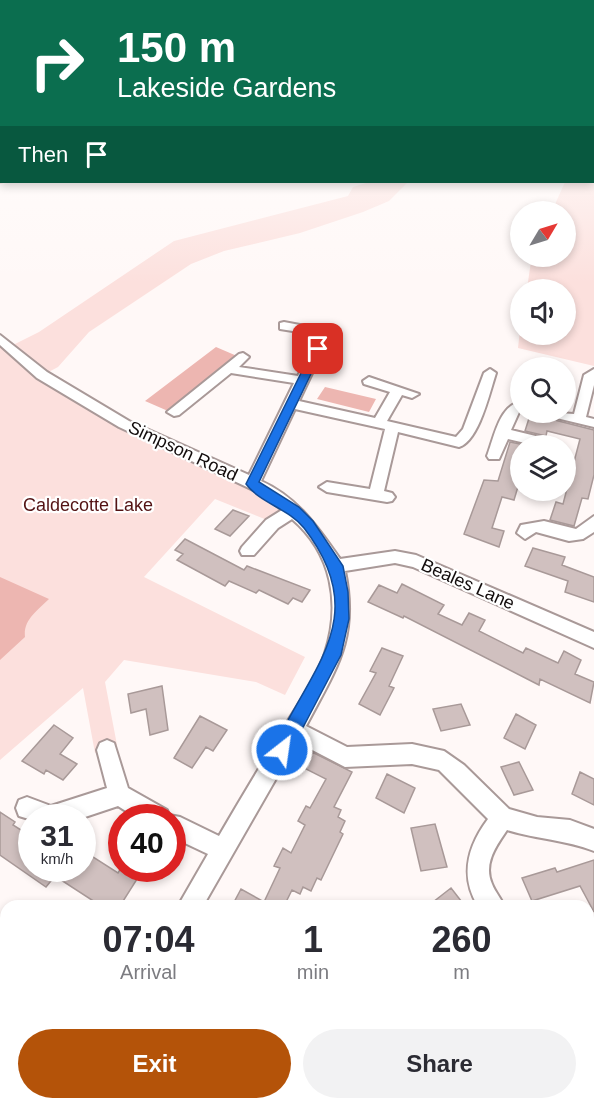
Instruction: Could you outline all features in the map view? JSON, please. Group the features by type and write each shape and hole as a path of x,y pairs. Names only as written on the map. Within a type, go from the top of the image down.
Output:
{"street":[{"path":"252,484 293,404 326,331 284,326"},
{"name":"Simpson Road","path":"0,339 42,375 124,424 252,484 294,510 308,524 336,566 341,592 341,619 334,655 194,900"},
{"path":"174,412 243,357"},
{"path":"230,369 303,381"},
{"path":"579,419 585,389 590,375 594,372"},
{"path":"293,404 459,442 469,431 490,373"},
{"path":"327,487 381,496 385,426 405,392 369,381"},
{"path":"494,456 510,414"},
{"path":"576,418 594,423"},
{"path":"503,433 512,435"},
{"path":"249,551 272,524 294,510"},
{"path":"525,533 527,529 535,526 578,535 588,531 594,522"},
{"name":"Beales Lane","path":"336,566 395,557 416,561 594,640"},
{"path":"293,730 345,757 412,754 444,762 503,818 537,828 570,831 594,840"},
{"path":"107,750 119,795 135,804"},
{"path":"91,804 119,795"},
{"path":"489,900 478,877 477,856 487,838 503,818"},
{"path":"186,832 223,850"}],"green space":[{"name":"Caldecotte Lake","path":"366,183 407,183 389,201 363,212 300,233 224,251 191,264 89,332 58,367 43,375 294,510 267,520 215,499 144,577 305,657 285,695 256,682 124,660 105,682 117,745 95,753 83,688 0,760 0,339 9,347 39,332 174,241 348,196 353,187"},
{"path":"565,183 594,183 594,366 576,362 576,357 556,357 518,348 518,345 576,345 576,279 528,279 530,267 576,267 576,201 556,201"}],"shaded area":[{"path":"216,347 237,356 168,411 145,401"},
{"path":"325,387 376,399 369,412 317,399"},
{"path":"0,577 49,599 29,621 25,637 0,660"}],"building":[{"path":"528,423 567,423 594,430 594,475 588,499 582,498 574,526 550,520 556,502 563,504 564,501 576,501 576,454 580,439 576,438 576,435 547,431 546,435 542,435 525,431"},
{"path":"510,442 510,499 502,497 492,528 504,531 499,547 464,534 484,480 498,481"},
{"path":"233,510 249,516 230,536 215,529"},
{"path":"185,539 244,570 247,566 310,590 302,602 293,598 288,604 259,590 256,593 229,581 225,586 177,560 183,554 175,550"},
{"path":"533,548 565,557 562,565 594,577 594,602 565,592 568,581 525,566"},
{"path":"402,584 444,605 438,614 462,625 469,613 485,620 479,631 523,653 526,648 558,663 564,651 581,660 575,674 594,682 590,703 540,679 539,685 404,616 403,618 368,602 379,585 397,593"},
{"path":"382,648 403,656 389,686 394,688 380,715 359,704 376,673 370,671"},
{"path":"162,686 168,730 150,735 146,709 131,713 128,694"},
{"path":"461,704 470,725 441,731 433,709"},
{"path":"516,714 536,725 525,749 504,738"},
{"path":"200,716 227,730 213,751 206,747 192,768 174,758"},
{"path":"54,725 73,738 60,754 77,764 63,780 46,770 44,774 22,761"},
{"path":"312,752 352,772 334,807 341,810 338,817 345,821 340,832 343,834 321,880 317,878 311,891 303,887 300,894 292,890 287,900 265,900 280,868 274,866 283,848 291,853 305,825 298,821 306,806 310,808 326,779 304,768"},
{"path":"519,762 533,790 514,795 501,767"},
{"path":"580,772 594,779 594,805 572,794"},
{"path":"387,774 415,788 404,813 376,798"},
{"path":"0,812 15,822 13,825 18,828 18,868 0,855"},
{"path":"435,824 447,867 421,871 411,828"},
{"path":"96,859 108,867 108,882 135,882 124,900 92,900 64,882 96,882"},
{"path":"594,860 594,900 588,900 580,886 532,900 522,878 555,868 557,872"},
{"path":"39,882 50,882 46,887"},
{"path":"451,888 460,900 436,900"},
{"path":"241,889 260,900 235,900"}],"route":[{"path":"282,750 334,655 341,619 341,592 336,566 308,524 294,510 267,490 252,484 318,349"}]}
